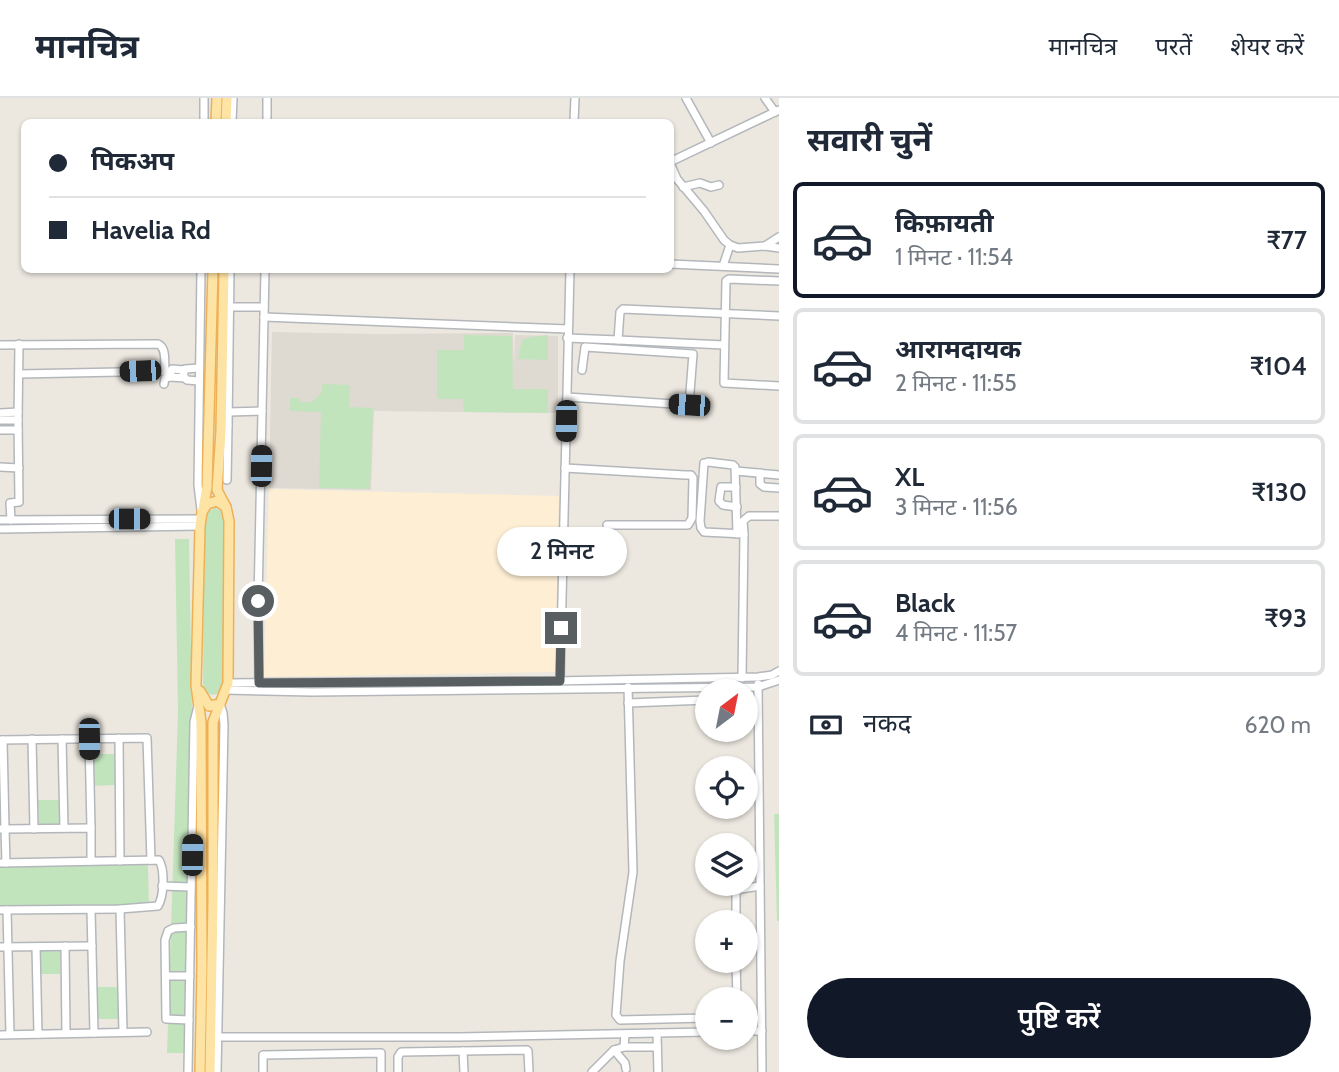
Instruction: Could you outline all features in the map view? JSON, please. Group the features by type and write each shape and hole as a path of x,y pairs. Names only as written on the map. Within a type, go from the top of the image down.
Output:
{"main road":[{"path":"216,98 216,119"},
{"path":"226,98 226,119"},
{"path":"200,1072 202,816 201,722 197,676 201,518 207,487 213,273"},
{"path":"210,1072 214,1037 213,722 226,687 229,521 226,507 217,490 224,426 223,273"},
{"path":"201,518 207,504 217,501 226,507"},
{"path":"197,676 200,694 205,702 209,706 220,704"}],"street":[{"path":"204,119 205,98"},
{"path":"232,119 233,98"},
{"path":"267,98 267,119"},
{"path":"574,119 575,98"},
{"path":"687,98 711,143"},
{"path":"674,160 777,111 765,98"},
{"path":"674,173 730,245 738,248 779,248"},
{"path":"683,187 700,183 711,187 719,185"},
{"path":"765,246 779,237"},
{"path":"723,266 730,245"},
{"path":"674,264 779,269"},
{"path":"201,273 198,485 201,518"},
{"path":"227,480 224,426 228,412 230,273"},
{"path":"259,687 258,601 265,273"},
{"path":"560,681 570,273"},
{"path":"779,281 729,279 724,284 724,383 779,386"},
{"path":"230,307 264,307"},
{"path":"618,340 620,312 623,309 779,316"},
{"path":"264,317 568,329"},
{"path":"568,338 724,345"},
{"path":"0,503 19,502 19,344"},
{"path":"0,345 158,344 164,349 168,373 164,384"},
{"path":"567,397 689,405 693,354 585,347 582,370"},
{"path":"184,374 188,368 199,368"},
{"path":"19,374 168,373 184,374 199,381"},
{"path":"228,412 262,411"},
{"path":"0,413 18,416"},
{"path":"0,420 18,416"},
{"path":"198,425 209,426"},
{"path":"0,429 18,430"},
{"path":"740,534 704,532 701,528 706,463 733,465 736,471 740,534 741,678"},
{"path":"0,467 19,468"},
{"path":"565,468 691,475 693,478 692,518 688,525 607,525"},
{"path":"736,471 779,475"},
{"path":"760,473 760,484 764,487 779,488"},
{"path":"736,487 721,488 719,501 723,505 737,507"},
{"path":"10,503 11,520"},
{"path":"740,534 743,521 749,516 779,516"},
{"path":"0,520 201,518"},
{"path":"0,529 201,518"},
{"path":"538,685 560,681 741,678 772,675 779,671"},
{"path":"762,1072 758,687 779,680"},
{"path":"226,687 695,687"},
{"path":"682,687 683,702"},
{"path":"628,688 634,872 620,961 616,1015 620,1020 695,1018"},
{"path":"628,703 695,701"},
{"path":"188,1072 194,722 198,704"},
{"path":"119,738 120,861"},
{"path":"10,1034 4,910 91,910 158,906 162,899 162,886 159,860 3,863 2,740 147,738 151,860"},
{"path":"32,739 34,829"},
{"path":"62,739 64,828"},
{"path":"89,739 91,862"},
{"path":"3,829 91,828"},
{"path":"162,886 191,887"},
{"path":"736,910 736,892 760,886"},
{"path":"120,909 123,1032"},
{"path":"91,910 94,1033"},
{"path":"189,1020 166,1019 166,933 174,928 191,927"},
{"path":"65,946 66,1033"},
{"path":"4,947 92,946"},
{"path":"36,947 38,1034"},
{"path":"166,976 190,976"},
{"path":"0,1035 147,1032"},
{"path":"217,1072 214,1037 469,1037 695,1032"},
{"path":"657,1033 658,1072"},
{"path":"624,1047 625,1034"},
{"path":"308,1037 308,1055"},
{"path":"317,1037 317,1054"},
{"path":"381,1037 381,1072"},
{"path":"459,1037 464,1049"},
{"path":"464,1072 464,1049 469,1037"},
{"path":"592,1072 614,1050 624,1047 657,1048"},
{"path":"398,1072 398,1057 401,1052 464,1049 527,1049 529,1072"},
{"path":"614,1050 625,1063 626,1069"},
{"path":"263,1072 263,1055 381,1054"}],"shaded area":[{"path":"272,332 513,333 514,365 515,335 558,336 558,413 374,411 371,490 269,488"},
{"path":"269,489 559,496 555,672 264,677"}],"green space":[{"path":"464,335 512,336 513,389 548,389 548,413 464,412 463,399 437,399 437,350 464,350"},
{"path":"548,335 548,360 518,359 522,340"},
{"path":"322,384 350,385 349,407 373,408 370,489 319,488 321,412 290,411 290,398 300,398 300,402 312,402 322,392"},
{"path":"215,508 225,516 223,685 219,692 213,695 207,692 203,685 204,516"},
{"path":"175,539 189,539 192,712 184,1053 167,1053 178,712"},
{"path":"93,754 115,754 116,785 94,786"},
{"path":"38,800 59,800 59,827 39,827"},
{"path":"774,814 779,814 779,921 777,921"},
{"path":"148,865 149,905 0,907 0,867"},
{"path":"39,949 60,949 60,974 40,974"},
{"path":"96,987 118,987 118,1019 96,1019"}],"route":[{"path":"258,601 259,683 560,681 561,628"}]}
